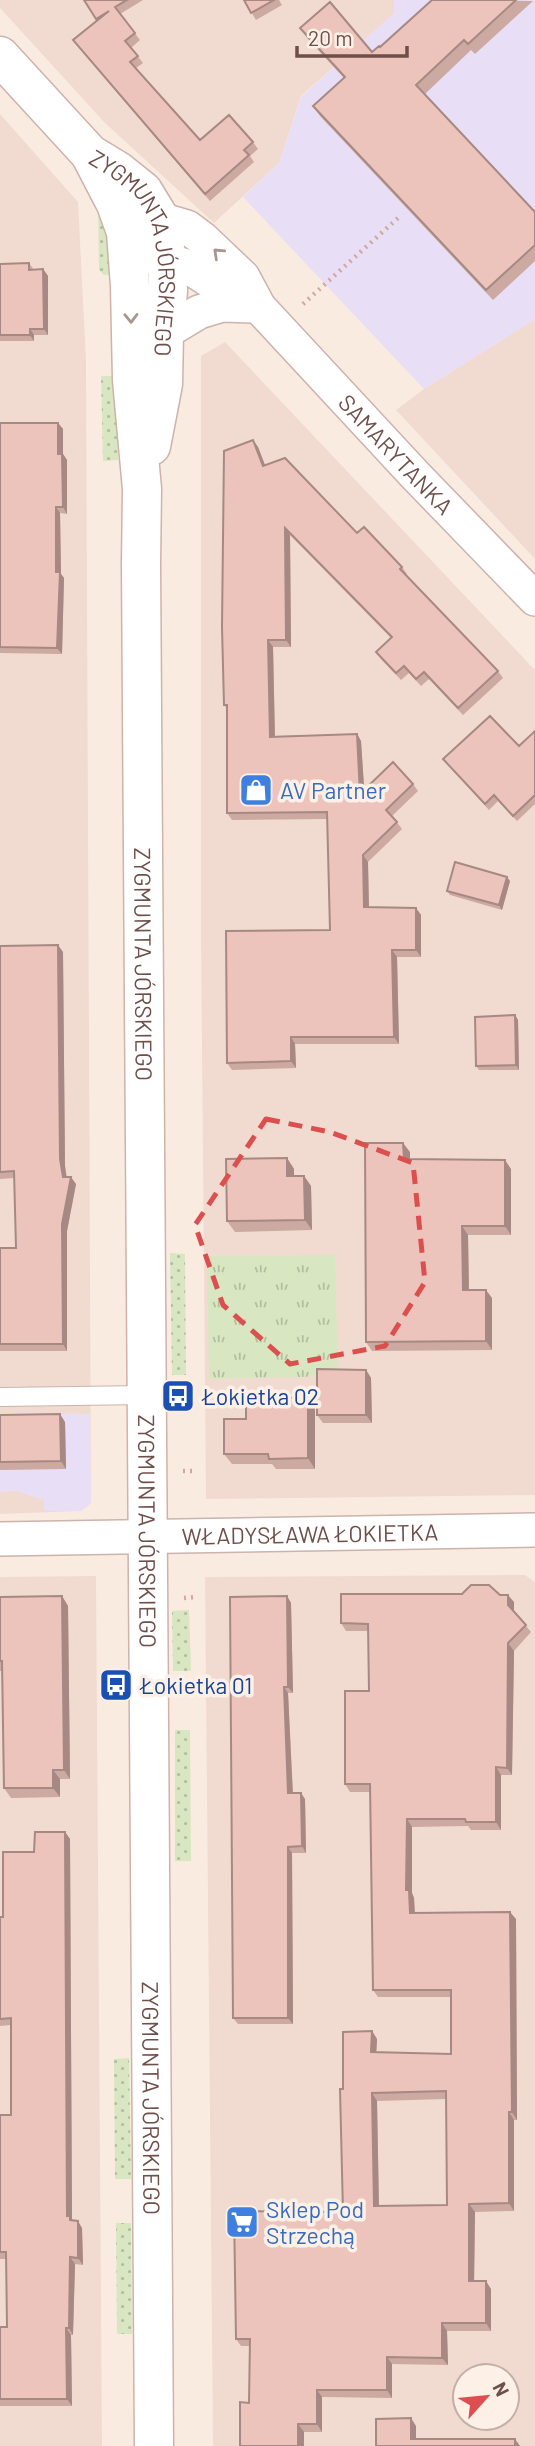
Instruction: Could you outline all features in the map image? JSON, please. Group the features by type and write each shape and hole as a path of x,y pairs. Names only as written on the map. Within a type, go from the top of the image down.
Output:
{"street":[{"name":"ZYGMUNTA JÓRSKIEGO","path":"0,56 90,154 143,191 130,286 132,380 142,489 154,2446"},
{"name":"SAMARYTANKA","path":"138,234 187,227 203,239 243,277 259,307 535,600"},
{"name":"ZYGMUNTA JÓRSKIEGO","path":"138,234 167,260 168,291 163,384 142,489"},
{"name":"SAMARYTANKA","path":"167,260 187,267 259,307"},
{"path":"164,333 200,312 222,305 259,307"},
{"name":"WŁADYSŁAWA ŁOKIETKA","path":"0,1539 535,1530"}],"lane":[{"path":"0,1397 146,1395"}],"path":[{"path":"300,307 398,218"}],"highlighted area":[{"path":"266,1119 330,1132 413,1163 425,1282 385,1346 290,1364 223,1305 195,1225"}],"shaded area":[{"path":"0,0 394,0 395,13 301,96 279,163 214,223 105,123 0,8"},
{"path":"394,0 535,0 535,319 424,389 243,197 279,163 301,97 394,13"},
{"path":"0,114 78,202 86,360 91,1503 81,1511 0,1514"},
{"path":"535,319 535,559 396,410 424,389"},
{"path":"225,342 535,670 535,1495 206,1499 201,937 201,356"},
{"path":"0,1413 90,1414 91,1503 81,1511 44,1511 44,1500 15,1491 0,1492"},
{"path":"525,1575 535,1582 535,2446 213,2446 205,1577"},
{"path":"96,1576 102,2446 0,2446 0,1577"}],"green space":[{"path":"98,201 104,217 115,274 104,275 99,270"},
{"path":"101,376 116,376 118,460 103,461"},
{"path":"170,1253 185,1254 186,1375 172,1375"},
{"path":"335,1255 338,1376 209,1379 207,1256"},
{"path":"189,1610 191,1671 173,1671 172,1611"},
{"path":"175,1730 190,1730 191,1861 175,1861"},
{"path":"129,2058 131,2179 115,2179 114,2059"},
{"path":"116,2223 131,2223 132,2334 117,2334"}],"building":[{"path":"84,0 127,0 115,7 135,33 125,41 138,56 130,62 200,140 229,115 253,142 244,150 249,155 205,194 73,40 109,11 96,19"},
{"path":"244,0 274,0 251,13"},
{"path":"432,0 516,0 468,44 464,40 416,85 535,212 535,245 486,290 313,106 345,77 300,28 330,2 372,52"},
{"path":"29,263 29,270 43,269 44,329 30,329 30,335 0,335 0,264"},
{"path":"0,423 58,423 58,454 62,454 63,507 56,507 56,572 60,572 57,648 0,647"},
{"path":"253,440 263,466 285,458 357,533 364,527 402,567 400,569 498,671 458,708 424,672 416,679 404,666 396,673 376,652 392,637 285,528 286,640 268,640 270,737 357,734 360,794 393,762 413,784 386,810 397,822 363,855 364,907 416,908 416,950 392,950 394,1037 291,1037 291,1061 227,1063 226,931 330,930 327,812 227,813 227,705 224,705 222,627 224,451"},
{"path":"490,716 519,746 535,731 535,795 513,816 494,795 485,804 443,759"},
{"path":"455,862 507,877 499,905 447,891"},
{"path":"58,945 60,1159 63,1177 71,1177 62,1224 63,1344 0,1344 0,1248 16,1248 14,1171 0,1172 0,946"},
{"path":"515,1015 516,1065 476,1066 475,1017"},
{"path":"365,1143 403,1143 404,1159 505,1160 505,1226 462,1226 463,1290 486,1290 486,1341 366,1342"},
{"path":"287,1158 287,1176 304,1176 305,1220 227,1221 226,1159"},
{"path":"317,1369 366,1370 366,1415 317,1415"},
{"path":"246,1397 308,1398 308,1458 269,1459 268,1454 224,1454 224,1419 246,1419"},
{"path":"60,1414 61,1461 0,1462 0,1415"},
{"path":"471,1585 489,1585 500,1595 508,1595 508,1605 526,1625 508,1643 507,1768 496,1767 496,1822 407,1819 406,1890 409,1890 410,1913 510,1912 512,2112 509,2112 509,2203 469,2204 469,2281 486,2281 486,2323 442,2323 442,2358 387,2357 387,2390 317,2390 317,2424 298,2424 298,2446 240,2446 240,2402 249,2403 250,2339 236,2339 234,2211 343,2212 340,2089 343,2089 343,2032 372,2031 371,2052 451,2054 451,1990 373,1990 370,1784 345,1784 345,1691 369,1691 368,1624 341,1623 341,1594 462,1594","holes":["446,2091 447,2205 374,2206 372,2093"]},
{"path":"62,1596 64,1770 53,1770 53,1788 4,1788 0,1597"},
{"path":"287,1596 288,1687 284,1687 288,1793 301,1793 302,1846 288,1847 288,2018 233,2018 230,1597"},
{"path":"35,1832 65,1832 67,2216 70,2216 70,2220 78,2221 78,2258 70,2257 69,2328 66,2328 67,2399 0,2399 0,2327 7,2327 6,2252 0,2252 0,2115 11,2115 11,2018 0,2019 3,1852 34,1852"},
{"path":"411,2418 411,2439 515,2439 515,2446 376,2446 376,2419"}],"place":[{"name":"AV Partner","path":"256,790"},
{"name":"Łokietka 02","path":"178,1396"},
{"name":"Łokietka 01","path":"116,1685"},
{"name":"Sklep Pod Strzechą","path":"242,2222"}]}
